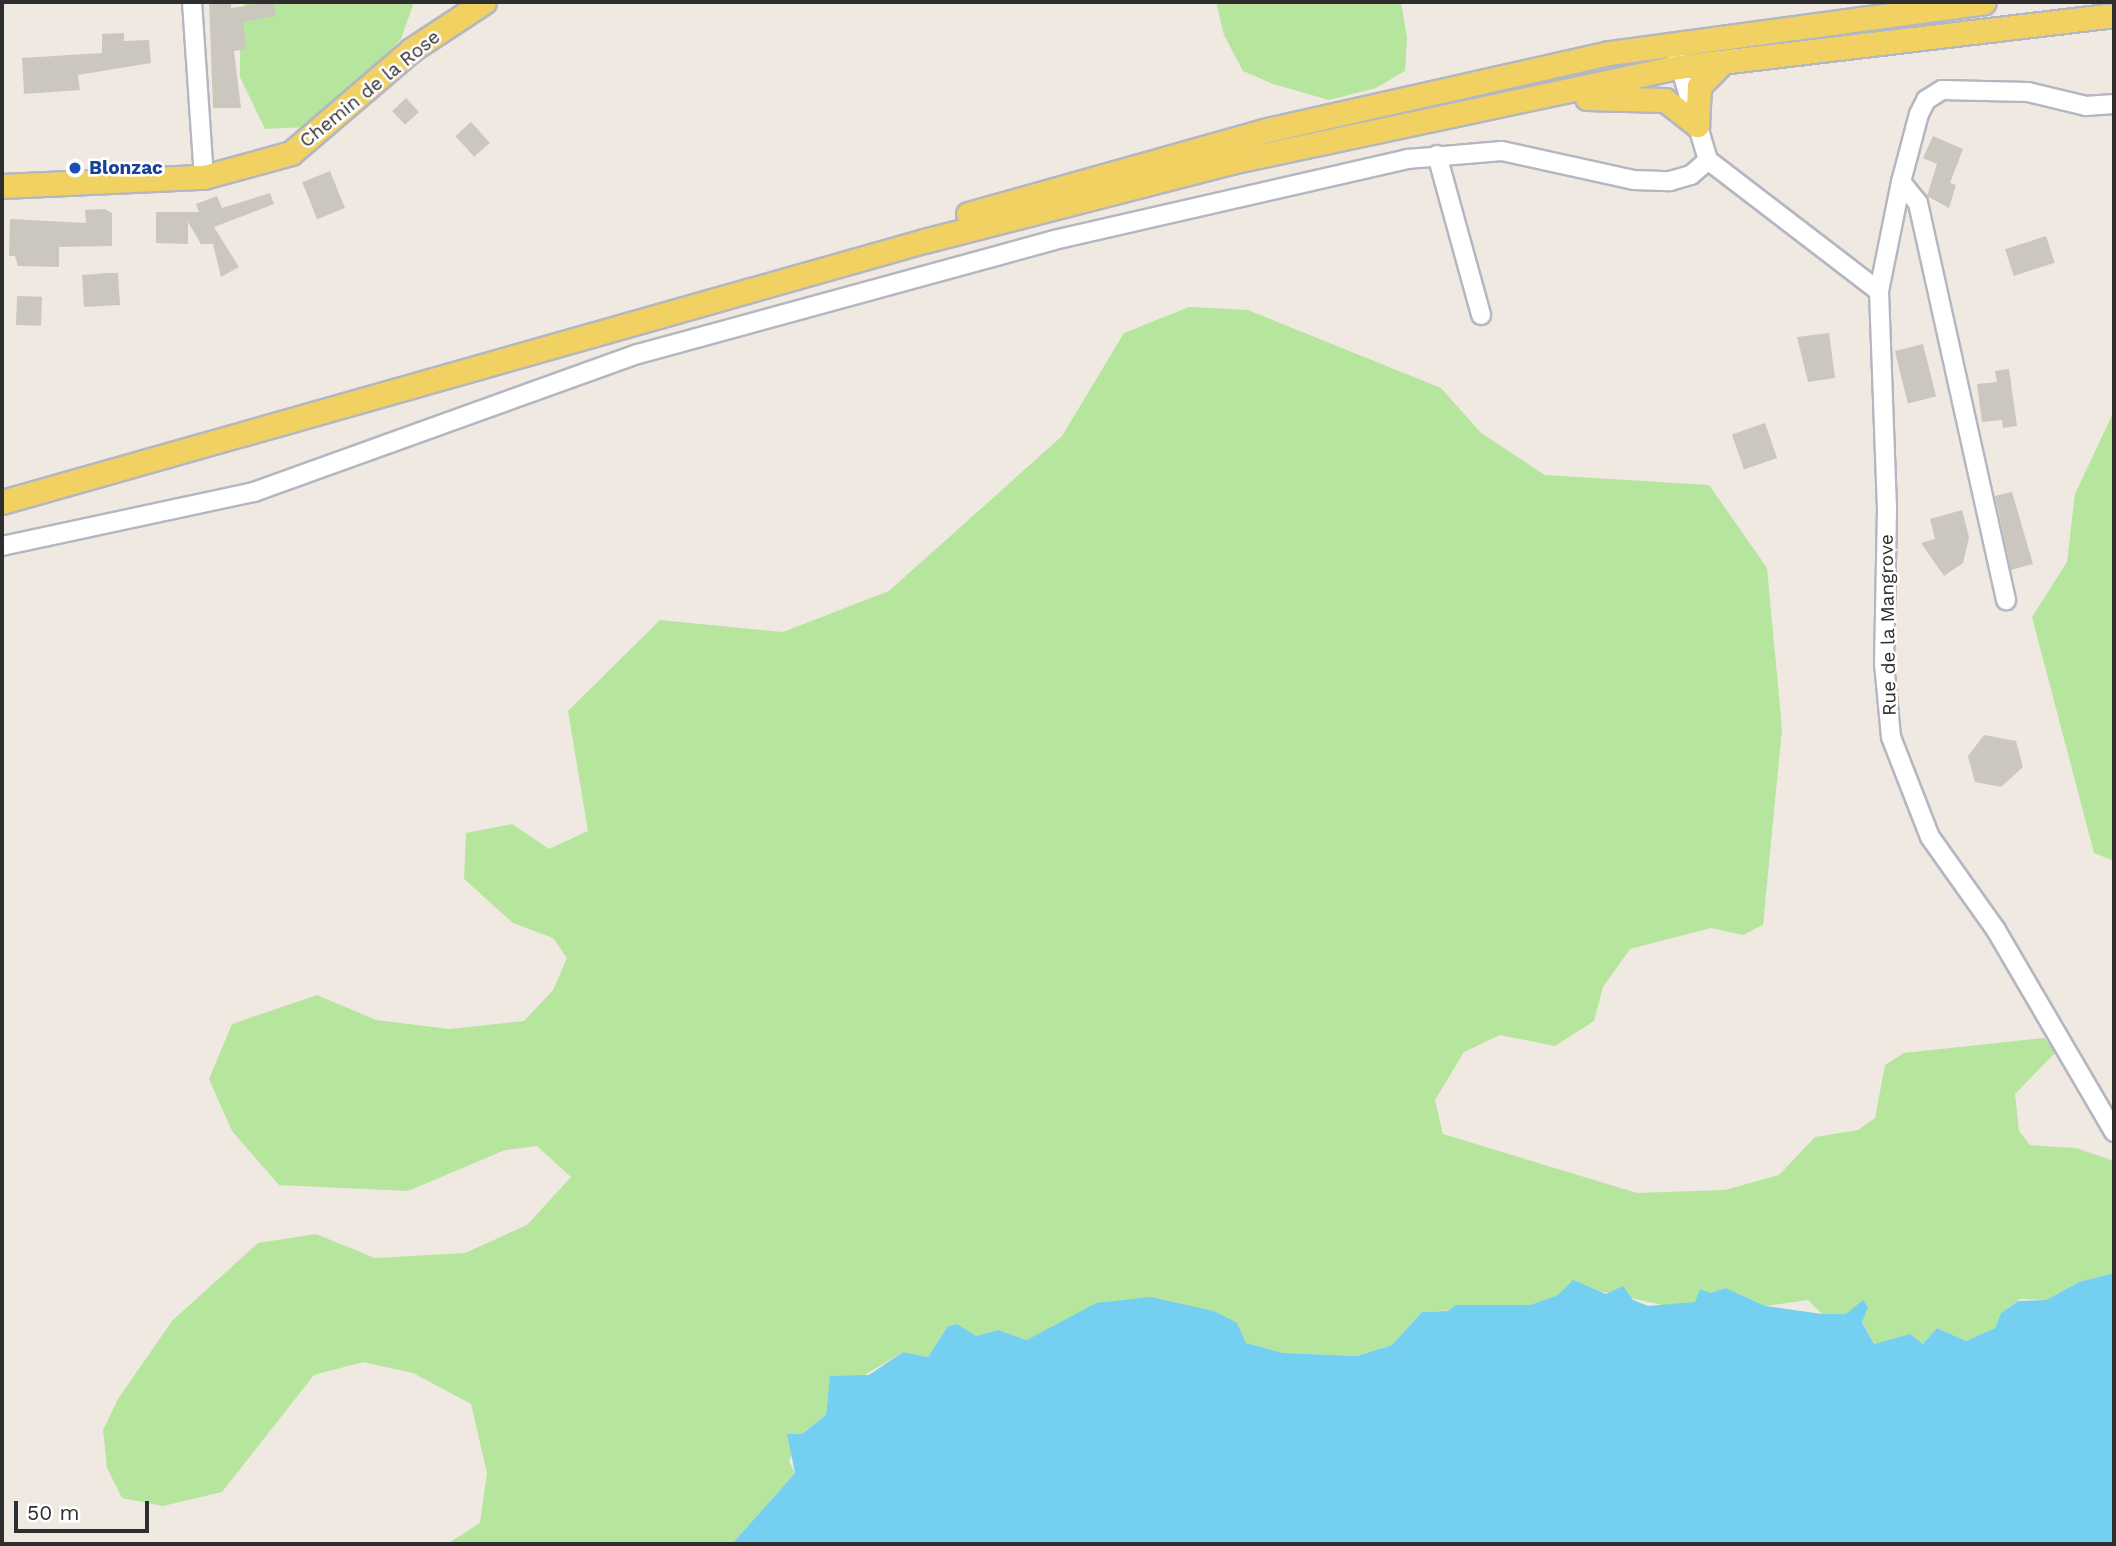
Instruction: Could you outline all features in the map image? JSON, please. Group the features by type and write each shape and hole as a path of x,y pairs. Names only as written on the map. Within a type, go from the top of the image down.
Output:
{"main road":[{"name":"Chemin de la Rose","path":"2,186 204,177 291,153 411,50 484,2"},
{"path":"2,486 1263,131 1674,42 1984,2"},
{"path":"2,502 924,241 1235,161 1466,109 1682,76 1725,60 2114,15"},
{"path":"1697,125 1702,80 1725,60"},
{"path":"1466,109 1647,96 1677,105 1697,125"}],"street":[{"path":"192,2 204,177"},
{"path":"1674,42 1708,160 1879,291"},
{"name":"Rue de la Mangrove","path":"2114,104 2086,106 2028,92 1942,90 1926,100 1919,114 1901,182 1879,291 1887,496 1884,663 1891,737 1930,837 1996,930 2114,1132"},
{"path":"2,546 254,492 638,354 1054,240 1437,155 1502,152 1634,180 1670,181 1692,175 1708,160"},
{"path":"1437,155 1481,315"},
{"path":"1901,182 1918,203 2006,600"}],"green space":[{"path":"246,2 414,2 401,39 358,85 306,127 265,129 240,77 240,15"},
{"path":"1216,2 1401,2 1407,38 1405,71 1376,88 1329,100 1273,84 1243,71 1224,35"},
{"path":"1189,307 1248,310 1441,388 1481,433 1545,475 1709,485 1767,568 1782,729 1763,925 1743,935 1711,928 1630,949 1603,987 1594,1021 1555,1046 1500,1035 1464,1052 1435,1100 1443,1134 1637,1193 1725,1190 1779,1175 1815,1137 1858,1130 1875,1118 1885,1065 1904,1053 2044,1038 2056,1052 2015,1094 2019,1131 2030,1145 2076,1148 2114,1161 2114,1273 2079,1282 2046,1300 2020,1299 2001,1313 1995,1328 1966,1341 1937,1328 1923,1344 1910,1334 1874,1344 1862,1321 1846,1314 1822,1314 1808,1300 1765,1306 1726,1288 1710,1293 1700,1289 1696,1302 1671,1307 1581,1287 1530,1305 1422,1312 1392,1345 1357,1356 1283,1353 1246,1343 1237,1323 1062,1324 1027,1340 998,1330 976,1336 957,1324 948,1326 928,1357 903,1352 828,1397 826,1415 802,1434 789,1461 795,1473 732,1544 447,1544 480,1523 487,1473 471,1404 413,1373 363,1362 314,1375 222,1492 163,1506 122,1498 107,1468 103,1430 118,1399 172,1321 258,1243 316,1234 375,1258 465,1253 527,1225 571,1177 537,1146 505,1150 408,1191 279,1185 232,1131 209,1079 232,1024 317,995 376,1020 449,1029 524,1021 553,990 567,958 553,938 513,923 464,879 466,833 512,824 549,849 588,831 568,711 660,620 783,632 889,591 1062,436 1124,333"},
{"path":"2114,411 2114,861 2094,853 2032,617 2067,562 2075,494"}],"water":[{"path":"2114,1273 2114,1544 732,1544 795,1473 787,1434 802,1434 826,1415 830,1376 869,1375 903,1352 928,1357 948,1326 957,1324 976,1336 998,1330 1027,1340 1096,1303 1150,1297 1214,1311 1237,1323 1246,1343 1283,1353 1357,1356 1392,1345 1422,1312 1448,1311 1456,1305 1530,1305 1558,1295 1573,1280 1606,1294 1623,1286 1633,1300 1648,1306 1695,1302 1700,1289 1710,1293 1726,1288 1765,1306 1822,1314 1846,1314 1863,1300 1868,1307 1862,1322 1874,1344 1910,1334 1923,1344 1937,1328 1966,1341 1995,1328 2001,1313 2018,1301 2046,1300 2079,1282"}],"building":[{"path":"209,2 231,2 231,8 274,2 276,16 243,22 246,49 234,51 241,108 213,108"},
{"path":"124,33 124,41 149,40 151,63 78,75 80,90 24,94 22,58 102,53 102,34"},
{"path":"406,98 419,112 405,125 392,111"},
{"path":"471,122 490,143 474,157 455,136"},
{"path":"1933,136 1963,149 1950,183 1956,185 1949,208 1927,196 1937,164 1923,158"},
{"path":"330,171 345,208 317,219 302,182"},
{"path":"270,193 274,204 214,227 239,267 221,277 213,244 201,244 188,222 188,244 156,243 156,212 199,212 196,204 217,196 222,208"},
{"path":"105,209 112,213 112,246 59,247 59,267 18,266 15,256 9,256 10,219 86,223 85,210"},
{"path":"2046,236 2055,263 2014,276 2005,249"},
{"path":"118,273 120,305 84,307 82,275"},
{"path":"17,296 42,297 41,326 16,325"},
{"path":"1829,333 1835,378 1808,382 1797,337"},
{"path":"1923,344 1936,396 1908,403 1895,351"},
{"path":"2009,369 2017,426 2003,428 2002,420 1982,422 1977,384 1997,382 1995,371"},
{"path":"1765,423 1777,458 1744,469 1732,434"},
{"path":"2012,492 2033,564 2011,570 1995,496"},
{"path":"1962,510 1969,537 1963,563 1944,576 1921,543 1935,539 1930,519"},
{"path":"1984,735 2016,741 2023,767 2001,787 1975,782 1968,756"}],"place":[{"name":"Blonzac","path":"75,168"}]}
